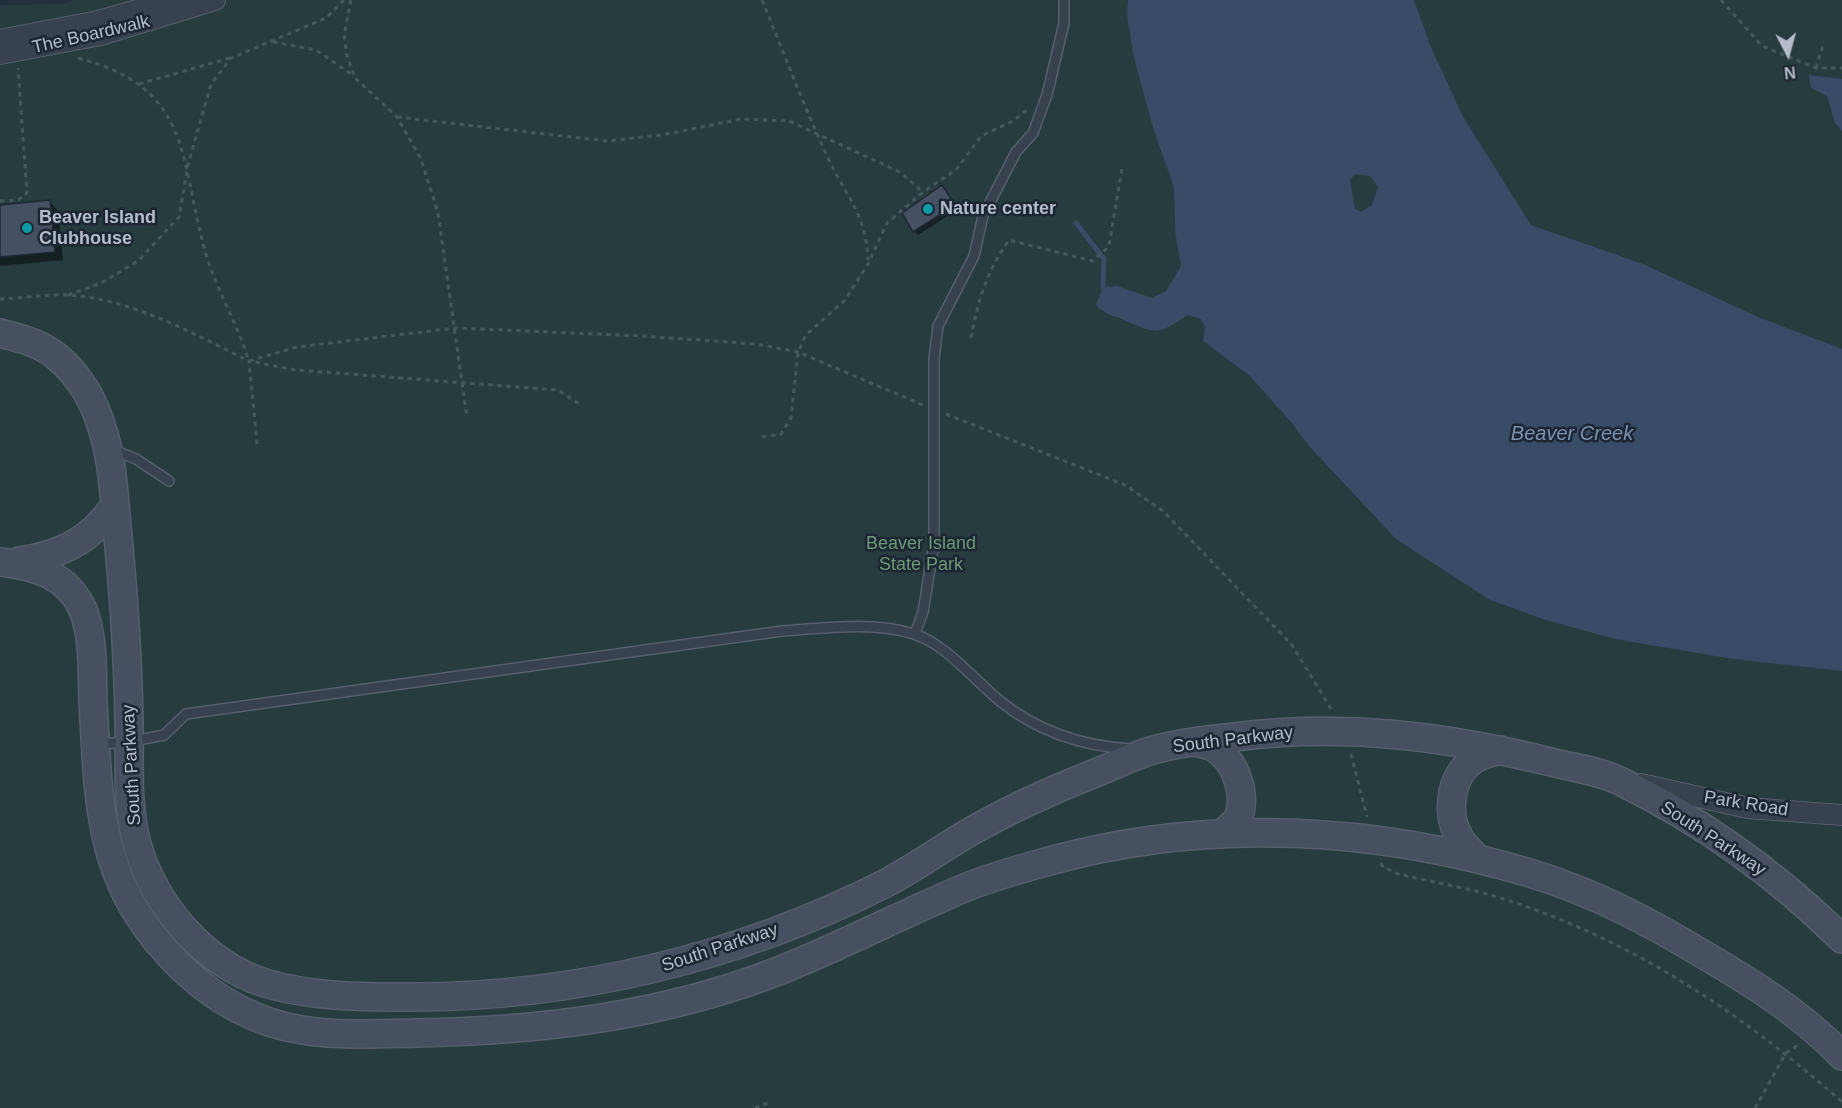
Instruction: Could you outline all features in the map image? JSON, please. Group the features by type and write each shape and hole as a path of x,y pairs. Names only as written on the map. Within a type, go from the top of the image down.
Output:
{"street":[{"name":"The Boardwalk","path":"0,39 98,21 172,0"},
{"name":"The Boardwalk","path":"9,53 101,35 215,0"},
{"name":"South Parkway","path":"0,333 28,340 54,354 72,371 97,412 107,448 115,505 128,644 132,818 144,863 156,890 190,935 217,959 239,974 306,993 357,997 448,998 509,993 641,973 786,927 891,881 1020,804 1150,751 1193,741 1269,732 1396,733 1502,750 1617,778 1726,843 1782,885 1842,939"},
{"path":"4,563 47,557 68,548 105,519 115,505"},
{"name":"South Parkway","path":"4,563 38,568 58,579 73,594 84,613 90,642 101,810 108,850 119,883 147,930 193,978 226,1002 255,1017 279,1025 322,1032 398,1034 513,1029 606,1018 650,1009 735,986 779,970 963,889 1005,875 1107,847 1163,838 1276,832 1362,838 1476,857 1569,885 1640,916 1750,982 1834,1047"},
{"path":"1193,741 1210,745 1220,751 1231,765 1237,778 1240,793 1238,817 1221,834"},
{"path":"1476,857 1459,838 1454,827 1451,807 1455,783 1467,766 1478,757 1502,750"},
{"name":"Park Road","path":"1617,778 1748,808 1842,815"}],"lane":[{"path":"915,634 923,612 934,544 934,359 938,326 974,256 982,216 1016,152 1033,133 1047,95 1064,23 1064,0"},
{"path":"107,448 136,459 170,481"},
{"path":"96,744 129,742 164,735 186,714 762,634 856,627 915,634 952,657 999,701 1024,718 1056,734 1107,748 1150,751"}],"path":[{"path":"139,84 231,58 326,18 344,0"},
{"path":"351,0 344,35 346,56 355,78"},
{"path":"762,0 819,135 861,216 867,242 868,264"},
{"path":"1721,0 1762,46 1816,68 1842,68"},
{"path":"271,41 316,51 355,78 397,117 421,159 438,213 467,418"},
{"path":"1816,68 1824,42"},
{"path":"0,201 18,200 27,193 9,53"},
{"path":"68,295 101,283 138,261 179,218 188,165 212,84 231,58"},
{"path":"762,437 781,434 791,418 798,352 806,335 845,300 868,264 887,223 923,192 956,170 981,136 1013,121 1047,95"},
{"path":"397,117 606,141 662,135 741,119 789,121 900,172 923,192"},
{"path":"971,338 991,266 1009,240 1093,261 1109,246 1122,168"},
{"path":"0,299 68,295 117,303 173,323 249,361 296,370 558,390 581,405"},
{"path":"249,361 257,444"},
{"path":"1755,1108 1792,1047 1834,1047"},
{"path":"755,1108 771,1102"}],"green space":[{"name":"Beaver Island State Park","path":"74,0 1842,0 1842,1108 0,1108 0,5 63,4"}],"water":[{"name":"Beaver Creek","path":"1128,0 1414,0 1430,45 1462,115 1531,225 1643,264 1758,317 1842,349 1842,671 1733,659 1615,639 1546,620 1490,600 1396,539 1310,447 1250,376 1203,341 1205,327 1201,319 1188,315 1157,331 1144,328 1099,308 1096,305 1103,287 1117,286 1152,298 1166,291 1181,266 1175,231 1174,187 1154,131 1134,58 1127,15","holes":["1355,174 1370,176 1378,187 1372,205 1361,212 1355,209 1350,180"]},
{"path":"1809,75 1842,79 1842,131 1835,123 1827,96 1811,88"}],"building":[{"name":"Nature center","path":"942,185 955,205 913,232 902,213"},
{"name":"Beaver Island Clubhouse","path":"50,200 55,252 0,257 0,205"}],"waterway":[{"path":"1076,223 1104,259 1103,287"}],"place":[{"name":"Nature center","path":"928,209"},
{"name":"Beaver Island Clubhouse","path":"27,228"}]}
